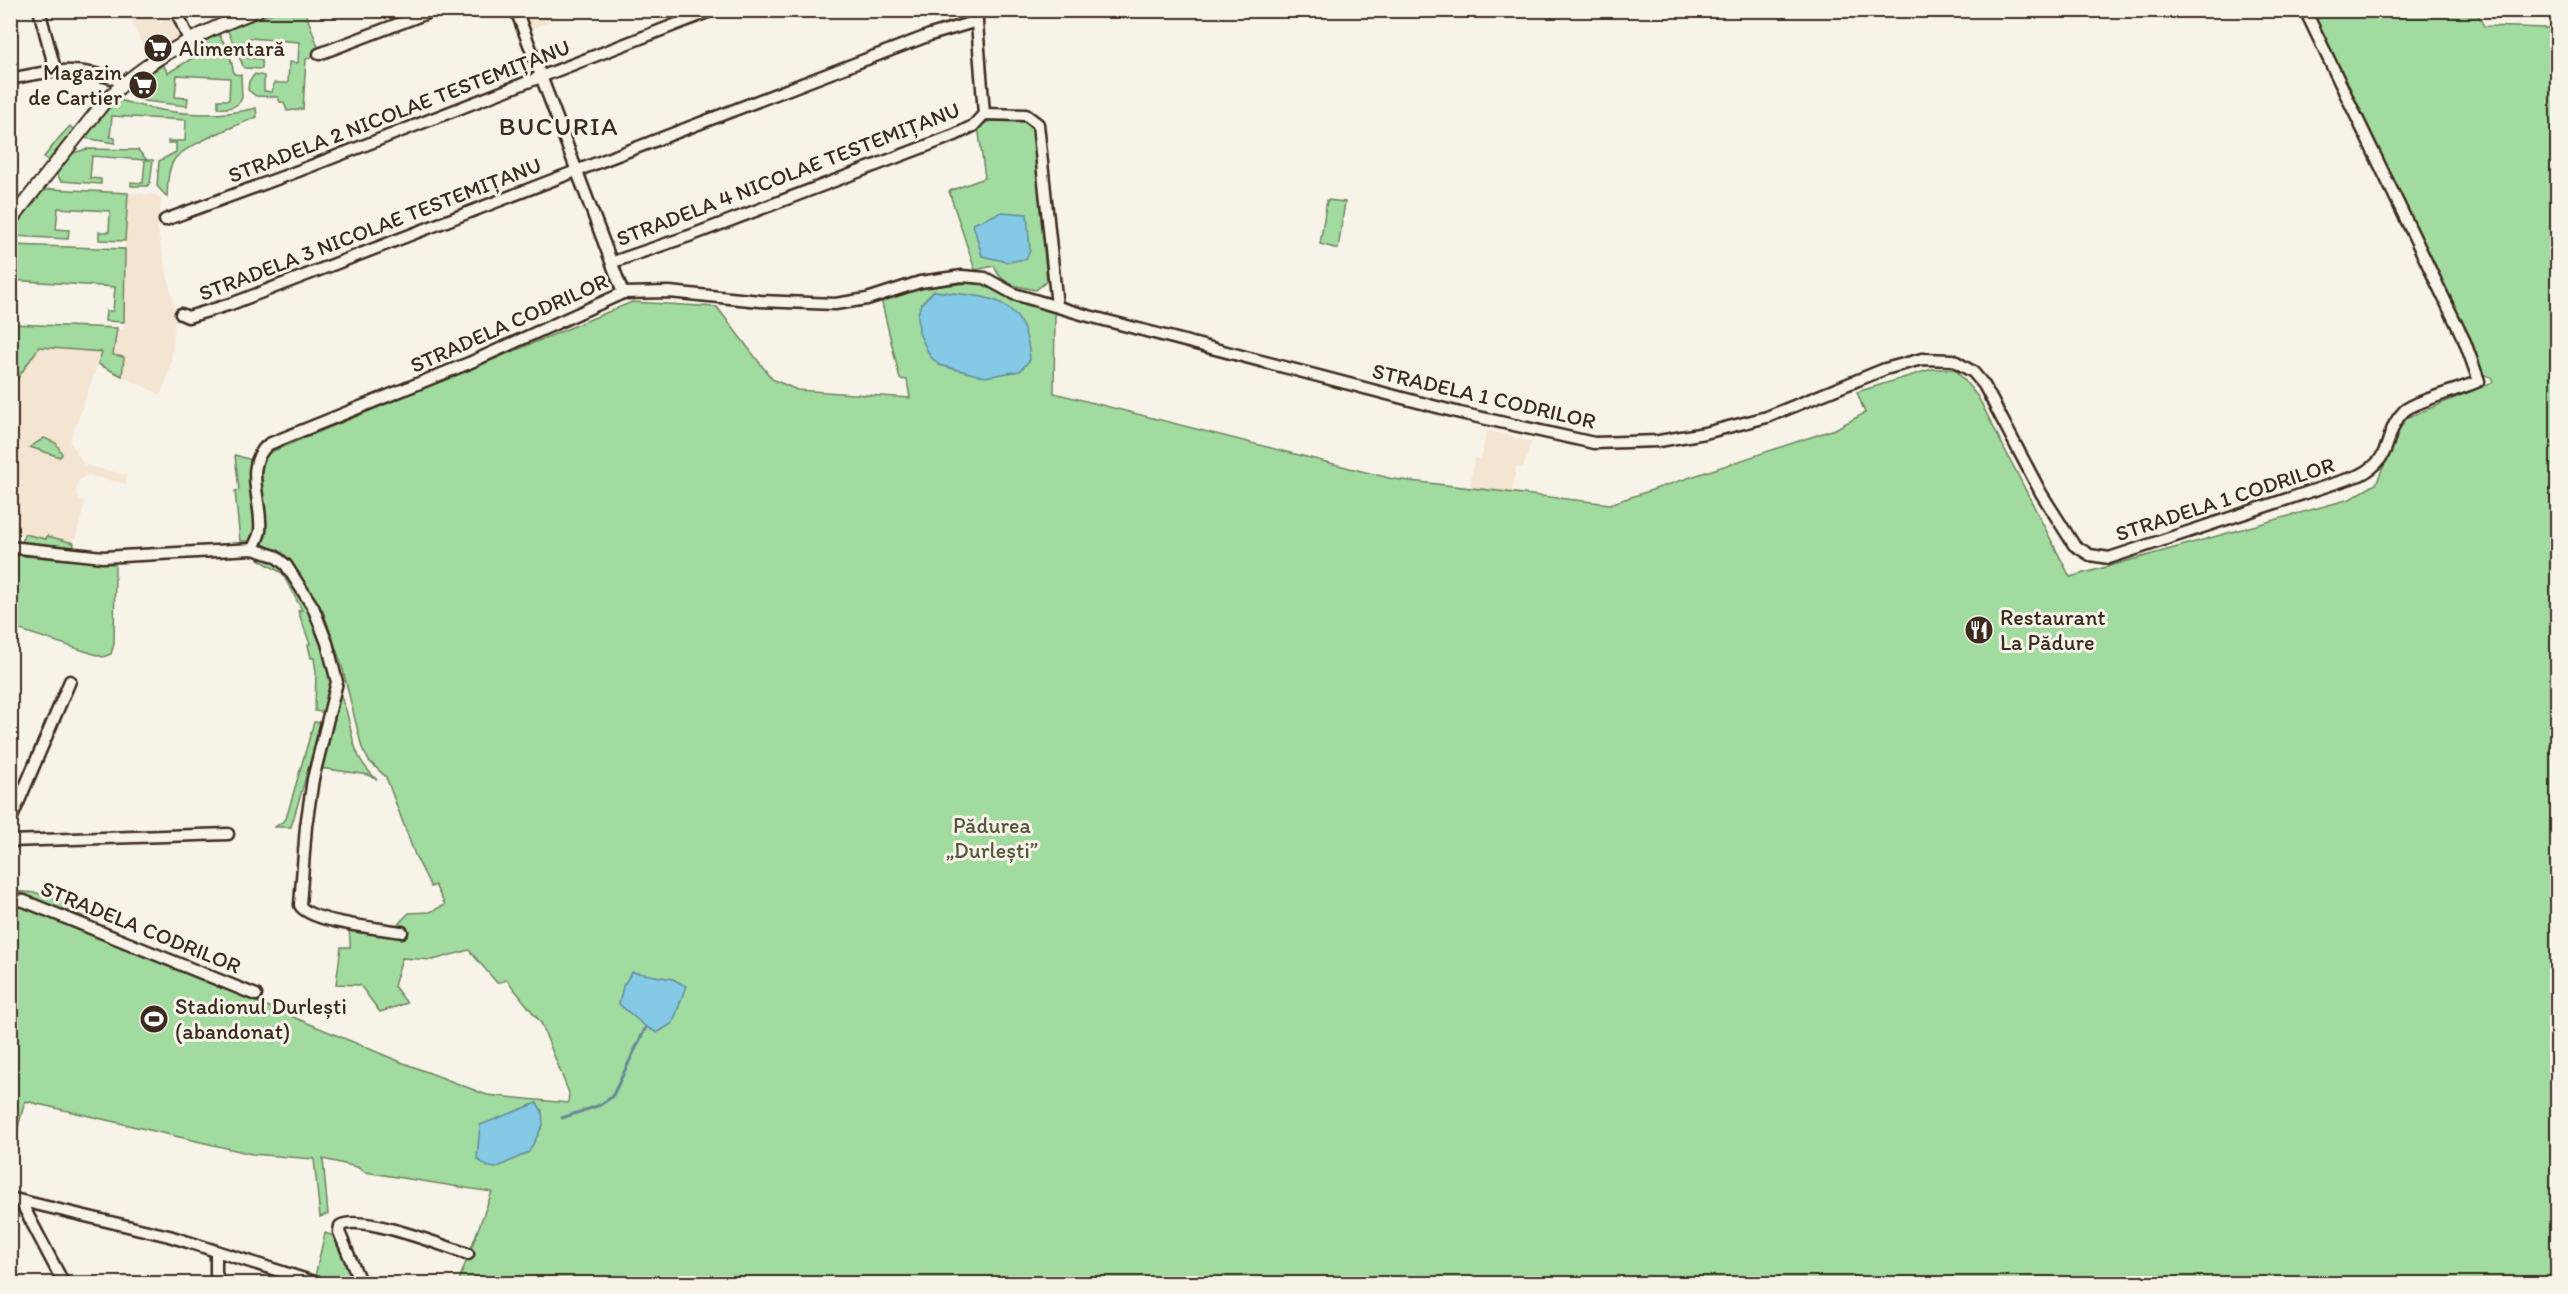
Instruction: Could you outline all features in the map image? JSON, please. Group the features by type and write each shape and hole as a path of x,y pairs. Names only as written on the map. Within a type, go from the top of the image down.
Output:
{"street":[{"path":"39,10 55,69"},
{"path":"176,10 189,40"},
{"path":"10,220 103,103 124,82 189,40 258,10"},
{"path":"319,54 435,10"},
{"path":"516,10 623,293"},
{"name":"STRADELA 2 NICOLAE TESTEMIȚANU","path":"165,220 294,173 713,10"},
{"name":"STRADELA 1 CODRILOR","path":"1057,306 1460,413 1594,443 1659,441 1705,433 1767,417 1905,362 1936,358 1953,360 1973,372 1984,385 2041,493 2074,545 2090,555 2109,558 2360,475 2380,462 2397,422 2406,410 2479,381 2465,342 2305,10"},
{"path":"976,16 984,114"},
{"name":"STRADELA 3 NICOLAE TESTEMIȚANU","path":"181,314 188,317 231,304 976,16"},
{"path":"10,79 55,69 88,72 124,82"},
{"name":"STRADELA 4 NICOLAE TESTEMIȚANU","path":"612,262 692,235 955,135 973,126 984,114 1026,114 1038,124 1057,306"},
{"name":"STRADELA CODRILOR","path":"253,549 260,531 255,465 262,450 269,444 469,363 623,293 669,292 760,301 835,304 867,299 920,282 974,276 985,278 1014,294 1057,306"},
{"path":"10,547 103,557 253,549 275,556 286,565 313,607 327,643 337,682 313,779 302,865 302,909 356,925 402,932"},
{"path":"10,822 70,681"},
{"path":"10,841 228,834"},
{"name":"STRADELA CODRILOR","path":"10,899 24,901 256,995"},
{"path":"16,1200 146,1231 320,1284"},
{"path":"16,1200 64,1284"},
{"path":"361,1284 339,1232 344,1222 381,1226 468,1254"},
{"path":"216,1252 216,1274 221,1284"}],"shaded area":[{"path":"128,11 151,11 159,24 175,16 183,36 148,58"},
{"path":"521,11 555,11 558,18 528,30"},
{"path":"128,193 155,195 161,198 157,228 175,310 175,321 171,363 161,395 122,376 124,357 113,356 117,328 124,329"},
{"path":"38,347 102,352 70,441 84,465 127,475 126,484 88,475 79,480 76,492 80,500 85,502 74,543 47,536 46,540 11,531 11,388"},
{"path":"1487,430 1531,442 1523,468 1516,467 1512,493 1470,488 1474,458 1481,459"}],"green space":[{"path":"278,11 305,11 321,55 306,59 303,109 287,111 284,102 280,102 278,97 256,96 248,90 249,81 255,74 264,76 264,91 272,92 274,83 288,83 289,62 298,63 299,42 250,38 248,58 262,59 262,69 244,68 227,29"},
{"name":"Pădurea „Durlești”","path":"2308,11 2476,11 2484,26 2547,28 2557,25 2557,1283 458,1283 492,1192 365,1172 357,1167 323,1159 328,1214 320,1217 314,1159 252,1154 25,1101 11,1154 11,903 23,904 396,1060 487,1095 568,1103 569,1093 541,1023 507,980 497,983 469,950 433,960 402,958 394,986 407,1003 380,1012 360,985 336,984 341,947 350,947 350,919 356,923 395,927 409,913 430,912 445,905 435,885 431,887 415,855 386,777 369,761 362,748 342,666 323,611 288,559 262,543 260,466 266,454 632,302 717,307 772,379 797,390 910,398 907,380 900,379 881,299 930,287 980,282 991,285 1016,301 1045,310 1046,307 1055,312 1054,393 1393,479 1610,504 1835,429 1865,413 1857,392 1932,369 1955,369 1978,397 2070,577 2350,499 2376,484 2404,419 2493,382 2491,377 2485,375 2480,369"},
{"path":"218,33 229,51 234,74 241,75 242,98 235,106 218,108 218,100 229,100 230,78 177,75 175,97 188,98 187,106 144,101 130,93 131,86 163,65 168,73 196,56 191,48"},
{"path":"116,99 150,108 185,113 221,114 256,108 257,117 212,136 179,154 170,169 167,197 157,186 159,161 176,152 176,143 168,143 168,141 185,141 186,120 112,116 110,137 115,138 115,143 84,138"},
{"path":"990,121 1028,122 1033,127 1047,281 1036,290 1006,281 994,266 975,270 949,191 985,178 978,126"},
{"path":"70,126 74,130 49,162 44,157"},
{"path":"87,149 138,150 147,160 153,160 150,183 147,186 131,186 131,182 143,183 145,160 92,156 90,178 101,179 101,184 61,181 56,173 73,153"},
{"path":"50,189 128,193 125,241 99,240 99,232 109,232 110,211 58,208 56,229 69,230 68,239 13,236 11,232 41,192"},
{"path":"1327,200 1345,202 1338,249 1320,244"},
{"path":"11,245 125,249 124,322 105,321 106,311 113,311 115,287 11,280"},
{"path":"11,324 117,328 113,355 124,357 122,376 98,364 102,352 39,347 11,388"},
{"path":"44,438 56,443 62,454 60,457 30,447"},
{"path":"235,455 252,460 257,533 253,541 240,541 235,491 239,490"},
{"path":"24,534 46,539 47,536 74,543 73,550 22,544"},
{"path":"14,555 115,564 114,644 111,654 103,657 11,627 11,559"},
{"path":"260,555 282,566 306,601 331,666 331,684 326,713 315,711 316,672 314,658 311,658 308,645 310,644 298,611 302,610 282,573 258,559"},
{"path":"338,692 345,707 354,745 366,767 377,780 369,775 320,768"},
{"path":"314,722 322,723 291,827 275,827 286,819"},
{"path":"11,891 37,893 70,904 75,913 88,918 87,922 11,896"},
{"path":"325,1233 334,1236 357,1283 337,1283 315,1276"}],"water":[{"path":"1002,212 1027,214 1030,251 1026,259 1008,262 982,256 973,224"},
{"path":"934,291 986,298 1011,310 1020,322 1027,338 1030,360 1020,371 985,377 939,365 930,356 919,333 918,314 921,304"},
{"path":"632,972 673,979 686,986 673,1023 657,1033 646,1027 619,1004 623,986"},
{"path":"537,1103 542,1111 543,1125 529,1152 496,1168 488,1167 477,1159 480,1125"}],"waterway":[{"path":"562,1118 600,1105 612,1097 646,1027"}],"place":[{"name":"Alimentară","path":"158,48"},
{"name":"Magazin de Cartier","path":"143,85"},
{"name":"Restaurant La Pădure","path":"1979,630"},
{"name":"Stadionul Durlești (abandonat)","path":"154,1019"}],"district":[{"name":"BUCURIA","path":"559,126"}]}
